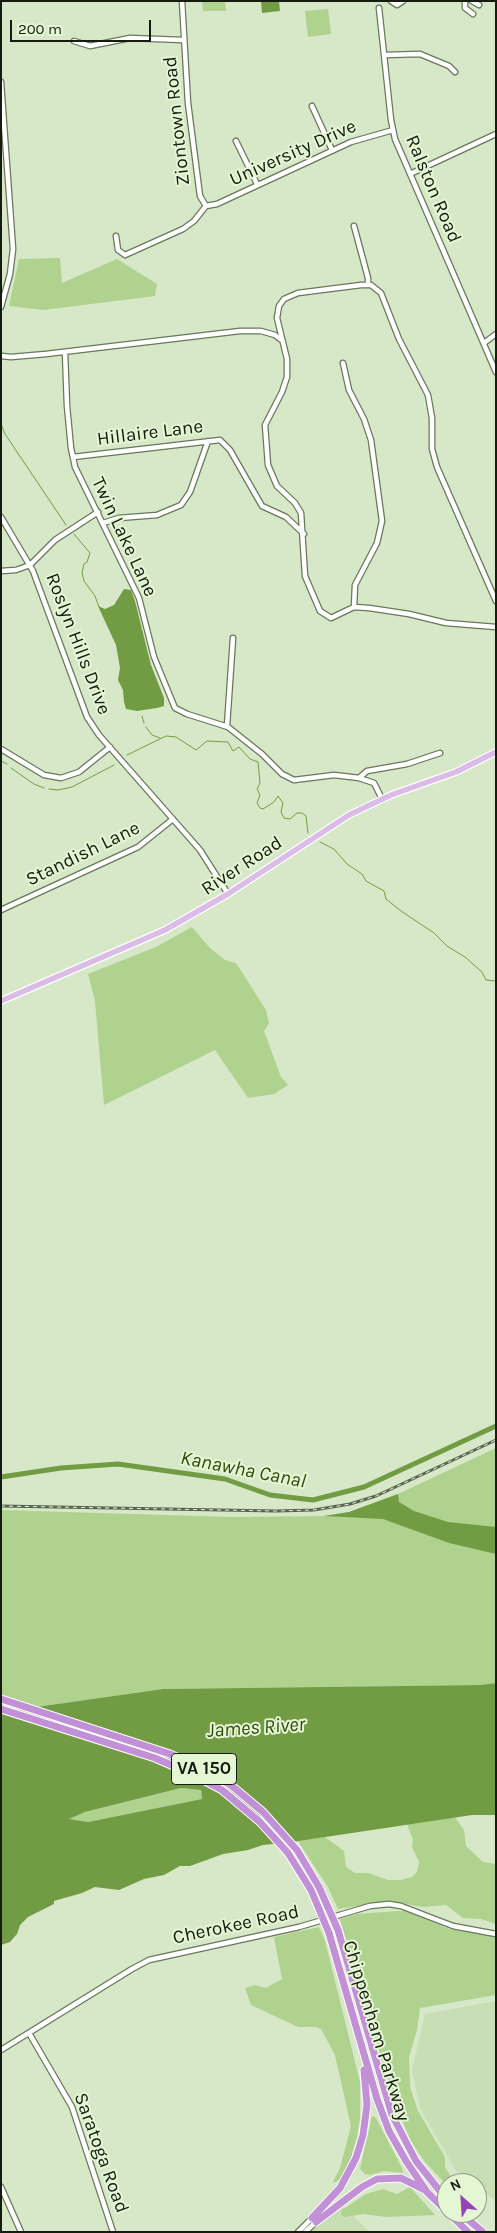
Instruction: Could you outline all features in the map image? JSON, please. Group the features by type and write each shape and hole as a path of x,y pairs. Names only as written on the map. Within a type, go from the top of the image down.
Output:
{"highway":[{"name":"Chippenham Parkway","path":"1,1699 170,1754 202,1768 232,1786 263,1812 297,1850 320,1887 338,1930 392,2115 416,2161 437,2187"},
{"name":"Chippenham Parkway","path":"1,1709 156,1758 192,1774 222,1790 260,1822 288,1853 315,1898 329,1933 386,2123 401,2154 427,2192 468,2232"},
{"path":"314,2220 345,2181 356,2158 363,2135 367,2089 351,2009"},
{"path":"314,2220 377,2179 401,2178 427,2192"},
{"path":"472,2223 483,2232"}],"main road":[{"name":"River Road","path":"1,1000 159,932 228,894 336,822 382,799 456,772 496,752"}],"street":[{"name":"Ziontown Road","path":"182,1 188,103 200,196 206,206"},
{"path":"391,1 396,5 403,1"},
{"path":"465,1 465,8 474,14"},
{"path":"472,1 479,5"},
{"name":"Ralston Road","path":"379,8 393,130 410,174 496,372"},
{"path":"74,41 90,46 130,38 183,40"},
{"path":"385,56 420,54 449,66 455,72"},
{"path":"1,82 13,249 10,274 1,307"},
{"path":"312,106 332,150"},
{"name":"University Drive","path":"206,206 216,204 332,150 364,137 393,130"},
{"path":"410,174 496,134"},
{"path":"236,141 257,184"},
{"path":"116,236 118,250 124,255 183,229 194,221 206,206"},
{"path":"354,226 368,278 368,285"},
{"path":"496,601 437,467 432,449 432,418 428,395 399,339 381,293 368,285 288,296 282,301 277,314 286,359 287,377 282,392 264,425 268,465 277,486 298,507 304,535 305,576 320,611 327,617 334,618 354,607 409,614 446,623 496,627"},
{"path":"1,356 11,357 65,352 240,331 261,331 275,335 281,340"},
{"path":"484,343 496,334"},
{"name":"Twin Lake Lane","path":"65,352 67,406 73,457 81,480 139,598 154,657 173,704 181,712 227,726 262,754 282,774 294,780 334,775 359,778 374,783 382,799"},
{"path":"343,363 349,390 364,419 371,440 382,521 378,543 355,584 354,607"},
{"name":"Hillaire Lane","path":"73,457 220,440 226,444 260,504 268,510 286,517 304,535"},
{"path":"103,523 119,518 158,515 181,505 190,492 208,441"},
{"path":"1,571 16,570 30,565 54,540 98,512"},
{"name":"Roslyn Hills Drive","path":"1,516 30,565 80,702 92,725 200,850 228,894"},
{"path":"227,726 233,638"},
{"path":"1,749 44,775 61,778 78,772 110,747"},
{"path":"359,778 367,771 407,764 440,753"},
{"name":"Standish Lane","path":"1,910 138,847 173,818"},
{"name":"Cherokee Road","path":"1,2050 150,1960 299,1927 370,1906 401,1906 453,1926 496,1934"},
{"name":"Saratoga Road","path":"29,2033 72,2107 113,2232"},
{"path":"1,2187 20,2232"},
{"path":"298,2232 314,2220"},
{"path":"306,2232 314,2220"}],"shaded area":[{"path":"202,1 225,1 226,11 203,11"},
{"path":"328,9 331,34 308,37 305,11"},
{"path":"60,258 62,283 117,259 157,284 155,296 43,310 9,306 19,259"},
{"path":"192,927 210,948 225,960 236,963 266,1010 269,1023 264,1031 281,1077 288,1085 274,1094 248,1098 215,1050 104,1105 95,1001 88,974 156,947"},
{"path":"496,1448 496,1683 480,1685 163,1689 1,1712 1,1510 233,1517 324,1516 349,1512 398,1494"},
{"path":"181,1788 201,1790 202,1799 88,1822 68,1819 85,1812"},
{"path":"455,1817 464,1830 466,1846 483,1862 496,1864 496,1924 481,1919 463,1918 446,1905 423,1907 388,1901 338,1909 328,1887 298,1841 325,1837 344,1851 346,1867 355,1873 368,1873 388,1880 400,1880 412,1877 417,1872 419,1862 412,1847 413,1840 407,1824"},
{"path":"406,1911 449,1929 496,1936 496,1995 420,2008 417,2030 409,2057 410,2087 418,2111 445,2157 445,2167 449,2173 437,2173 437,2175 425,2162 411,2141 394,2101 340,1919 357,1914"},
{"path":"319,1927 325,1941 360,2082 360,2118 357,2137 349,2164 341,2179 336,2182 333,2182 340,2168 351,2126 335,2055 321,2029 298,2027 251,2005 245,1988 255,1985 266,1988 282,1979 274,1937"},
{"path":"496,2001 496,2201 487,2194 487,2173 459,2173 456,2171 420,2108 412,2070 425,2014"},
{"path":"372,2116 376,2118 403,2173 384,2171 370,2175 365,2174 360,2169"},
{"path":"410,2187 435,2215 386,2217 363,2214 344,2217 341,2215 342,2210 366,2194 383,2189 397,2194"},
{"path":"341,2204 370,2232 309,2232 328,2214"}],"water":[{"path":"261,1 279,1 280,11 262,13"},
{"path":"124,589 131,590 135,601 151,665 164,698 164,706 137,711 126,709 123,690 118,680 120,668 116,645 98,606 105,609 114,605"},
{"path":"398,1494 399,1502 414,1511 448,1522 496,1527 496,1554 449,1543 383,1519 324,1516 349,1512"},
{"name":"James River","path":"496,1683 496,1815 472,1815 263,1845 248,1850 223,1854 190,1866 180,1866 164,1875 144,1879 119,1890 95,1887 54,1901 54,1904 28,1917 20,1925 17,1934 10,1942 1,1945 1,1712 163,1689 480,1685","holes":["181,1788 201,1790 202,1799 88,1822 69,1819 85,1812"]}],"waterway":[{"path":"1,424 5,434 66,525"},
{"path":"74,534 90,553 82,573 84,581 95,596 99,607"},
{"path":"142,716 144,723"},
{"path":"146,727 152,735 160,738"},
{"path":"127,755 166,736 176,737 196,750 207,741 228,742 233,751 239,747 250,759 258,762 260,783 257,789 260,795 257,803 260,808 263,809 274,802 278,796 283,803 281,812 284,818 290,819 297,813 302,813 306,816 308,833"},
{"path":"1,761 7,764"},
{"path":"49,789 58,790 72,787 114,765"},
{"path":"11,768 34,784 44,788"},
{"path":"320,842 334,849 347,864 362,874 366,881 384,891 386,899 401,911 434,933 447,946 465,957 482,972 486,980 496,981"},
{"name":"Kanawha Canal","path":"1,1477 61,1468 118,1464 225,1479 270,1495 313,1500 364,1487 496,1426"}],"railway":[{"path":"1,1506 314,1510 350,1504 376,1496 496,1440"}]}
